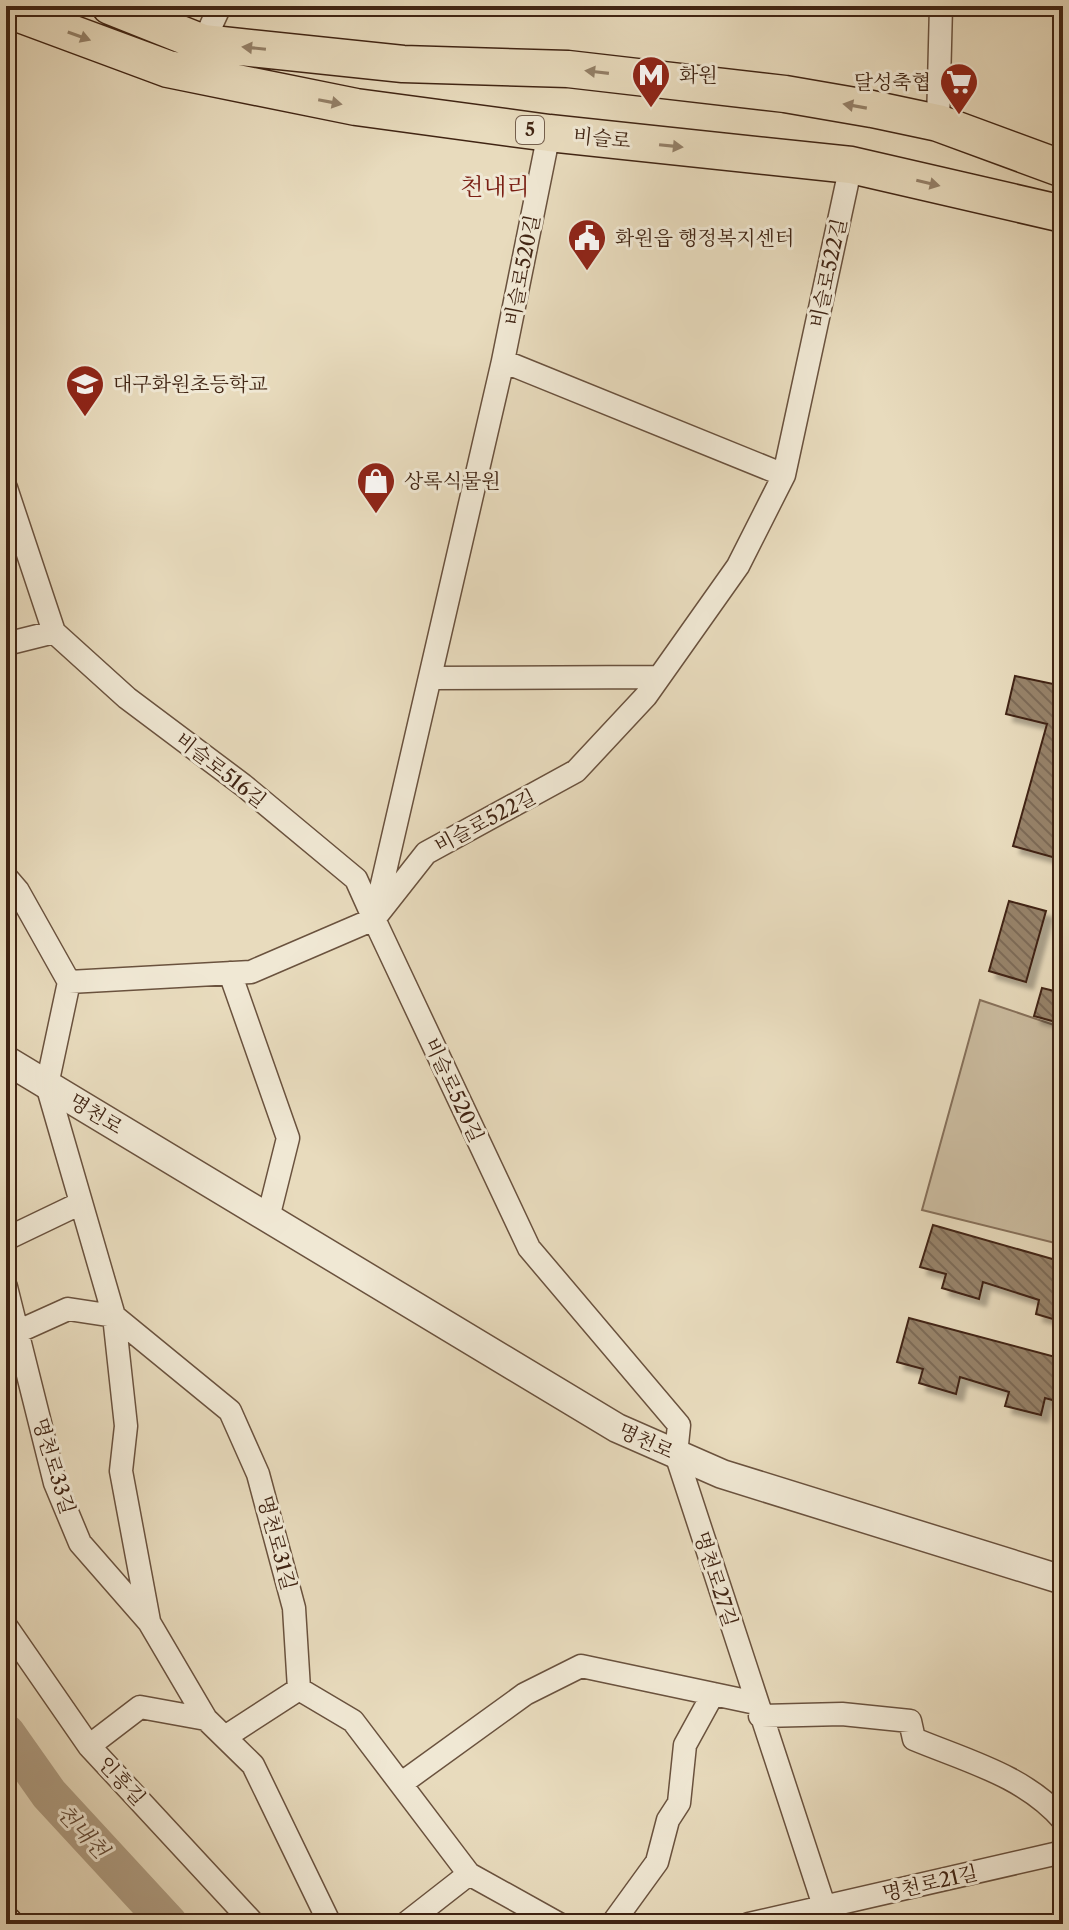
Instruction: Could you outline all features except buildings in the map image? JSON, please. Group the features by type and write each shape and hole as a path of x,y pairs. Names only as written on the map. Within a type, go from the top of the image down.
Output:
{"main road":[{"path":"110,6 203,43 403,64 568,69 785,94 938,123 1063,169"},
{"name":"비슬로","path":"6,9 168,69 356,107 549,133 851,165 1063,214"}],"street":[{"path":"203,43 220,6"},
{"path":"938,123 941,6"},
{"name":"비슬로520길","path":"549,133 503,361 374,919 529,1248 679,1425 676,1454"},
{"name":"비슬로522길","path":"69,982 251,972 374,919 426,853 576,771 646,696 738,566 784,475 851,165"},
{"path":"503,361 784,475"},
{"name":"비슬로516길","path":"6,488 54,632 127,698 243,785 356,879 374,919"},
{"path":"6,644 54,632"},
{"path":"430,678 659,677"},
{"path":"6,877 18,891 69,982 47,1085 114,1316 68,1309 17,1332"},
{"path":"230,973 288,1138 268,1218"},
{"name":"명천로","path":"6,1060 617,1428 722,1474 1063,1580"},
{"path":"6,1239 81,1203"},
{"name":"명천로33길","path":"6,1287 55,1483 80,1543 149,1622 206,1719 253,1765 330,1924"},
{"name":"명천로33길","path":"114,1316 126,1426 121,1471 149,1622"},
{"name":"명천로31길","path":"114,1316 230,1411 258,1474 294,1608 299,1689"},
{"name":"명천로27길","path":"676,1454 826,1916"},
{"name":"인흥길","path":"6,1626 89,1746 254,1924"},
{"path":"402,1783 525,1694 581,1666 713,1694 758,1710 910,1721 914,1739 1021,1783 1048,1803 1063,1820"},
{"path":"225,1737 299,1689 353,1721 469,1874 559,1924"},
{"path":"612,1924 657,1862 668,1820 679,1803 685,1745 713,1694"},
{"path":"89,1746 140,1707 206,1719"},
{"name":"명천로21길","path":"749,1924 826,1916 1063,1852"},
{"path":"405,1924 469,1874"}],"shaded area":[{"path":"980,1000 1063,1028 1063,1245 922,1210"}],"waterway":[{"name":"천내천","path":"6,1733 49,1794 169,1924"}],"place":[{"name":"화원","path":"651,109"},
{"name":"달성축협","path":"959,116"},
{"name":"화원읍 행정복지센터","path":"587,272"},
{"name":"대구화원초등학교","path":"85,418"},
{"name":"상록식물원","path":"376,515"}],"district":[{"name":"천내리","path":"495,187"}]}
